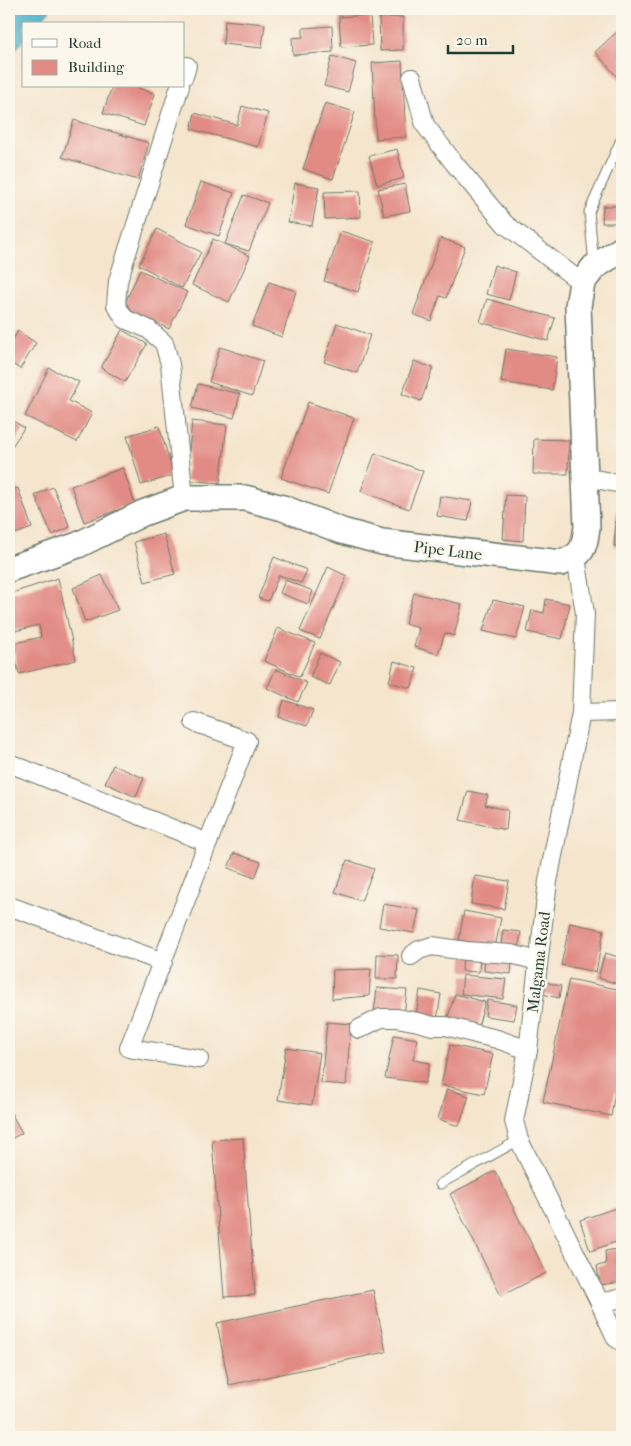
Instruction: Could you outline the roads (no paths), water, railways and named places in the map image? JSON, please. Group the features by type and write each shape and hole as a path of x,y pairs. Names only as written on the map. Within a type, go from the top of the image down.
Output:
{"street":[{"path":"412,78 425,126 505,224 588,275"},
{"path":"179,88 118,281 116,305 125,319 148,329 164,343 170,364 184,498"},
{"path":"576,558 585,543 587,527 578,306 588,275 622,249"},
{"path":"584,477 622,484"},
{"name":"Pipe Lane","path":"9,569 78,545 143,513 184,498 245,498 283,508 342,531 382,542 561,563 576,558"},
{"name":"Malgama Road","path":"576,558 585,613 581,713 548,881 528,1050 514,1122 519,1140 616,1338 622,1342"},
{"path":"581,713 622,712"},
{"path":"194,722 247,741 130,1048 199,1059"},
{"path":"9,763 208,843"},
{"path":"9,906 162,962"},
{"path":"411,956 419,950 432,946 466,951 511,954 538,961"},
{"path":"359,1029 381,1018 397,1018 434,1026 446,1026 497,1039 528,1050"},
{"path":"600,1303 622,1298"}],"lane":[{"path":"588,275 589,212 622,138"},
{"path":"440,1184 519,1140"}],"water":[{"path":"9,9 51,9 40,22 22,22 22,42 9,57"}]}
